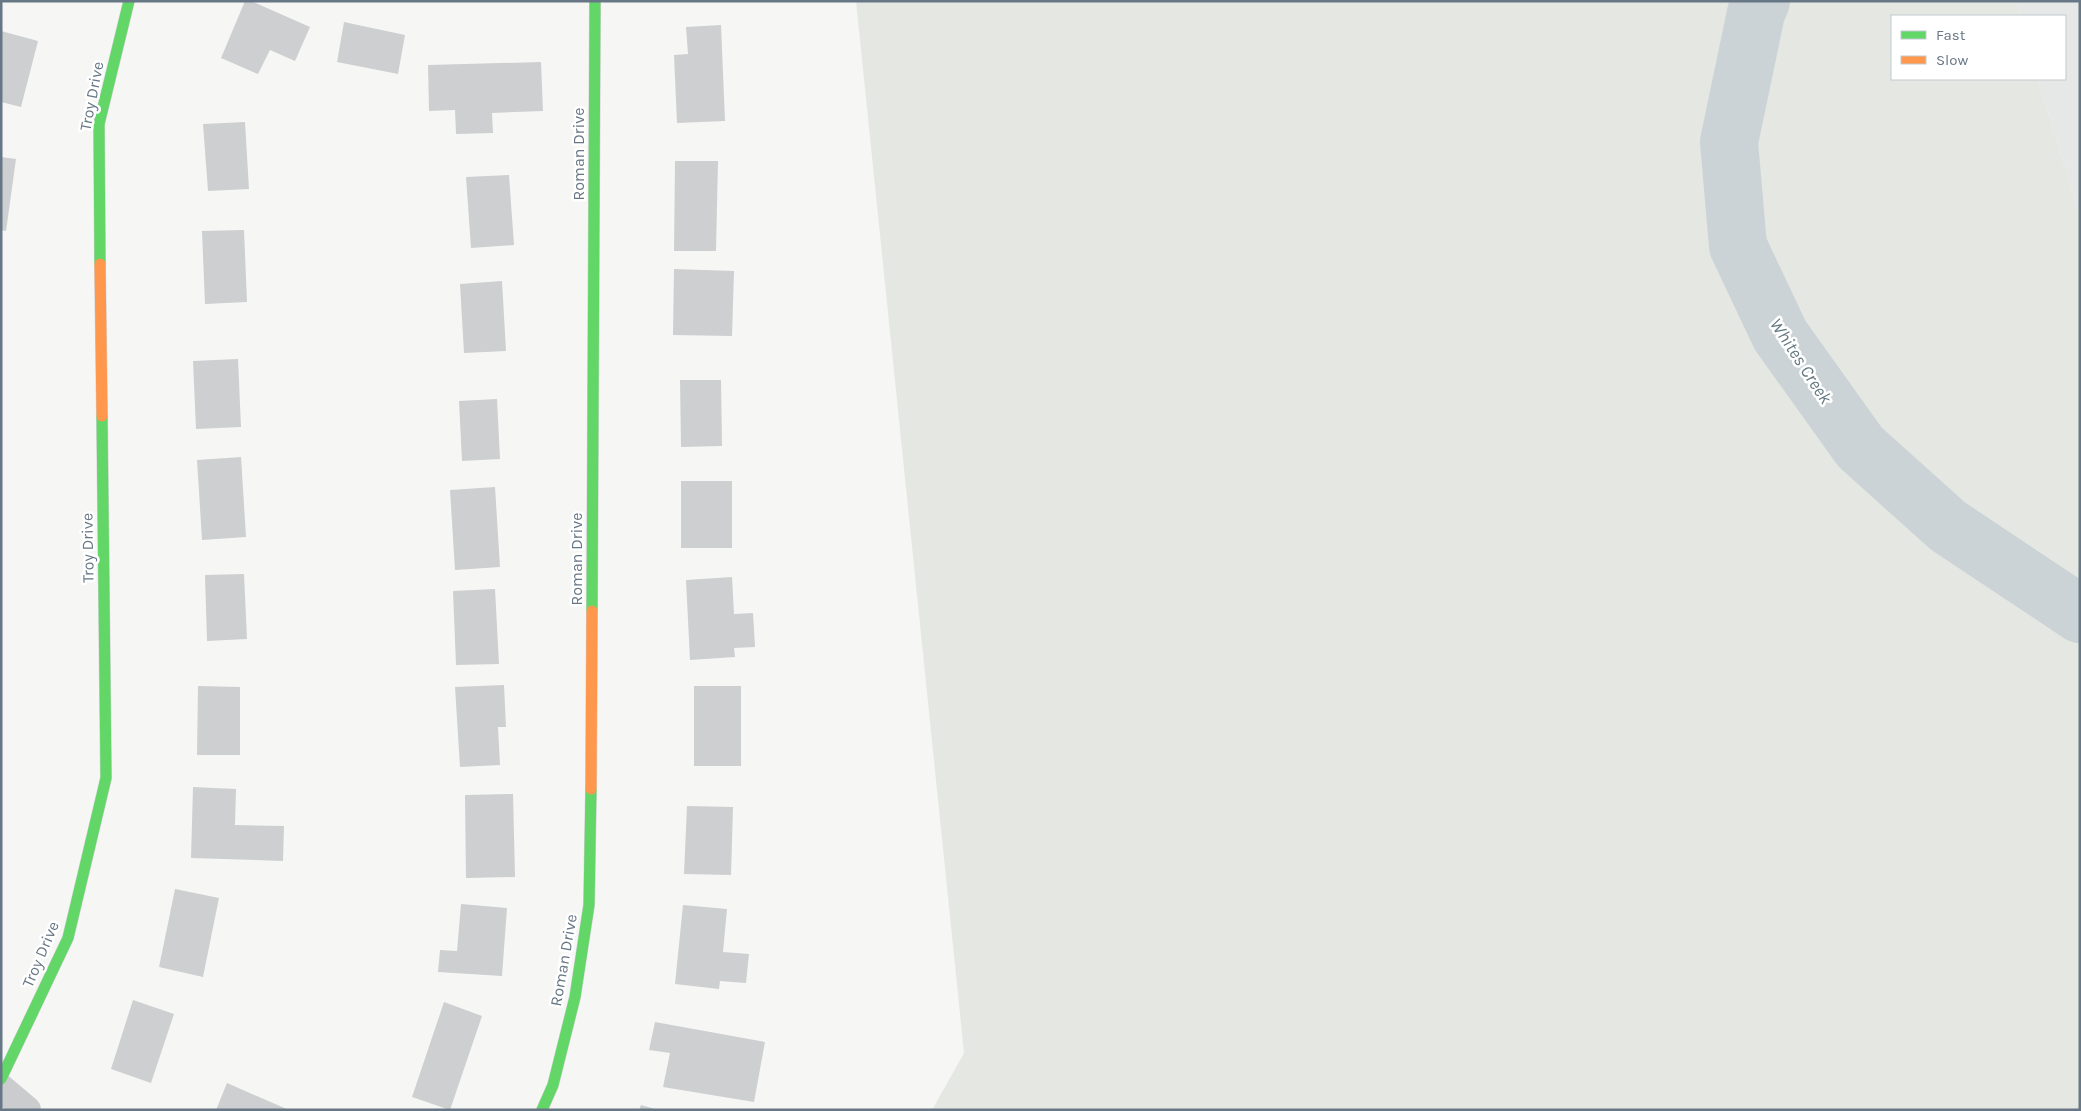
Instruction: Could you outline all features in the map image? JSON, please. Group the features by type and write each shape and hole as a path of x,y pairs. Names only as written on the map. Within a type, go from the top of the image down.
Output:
{"street":[{"name":"Troy Drive","path":"1,1080 68,938 106,778 99,124 129,1"},
{"name":"Roman Drive","path":"542,1110 553,1085 575,997 589,904 592,804 595,1"},
{"path":"1,1088 27,1110"}],"shaded area":[{"path":"856,1 2015,1 2020,15 1891,15 1891,80 2038,80 2080,216 2080,1110 932,1110 964,1053"},
{"path":"2015,1 2080,1 2080,216 2038,80 2066,80 2066,15 2020,15"}],"building":[{"path":"245,1 251,1 310,27 295,61 270,50 258,74 221,58"},
{"path":"344,22 405,35 398,74 337,62"},
{"path":"721,25 725,121 677,123 674,55 688,54 686,27"},
{"path":"1,31 38,41 21,107 1,102"},
{"path":"541,62 543,111 492,113 493,133 456,134 455,110 429,111 428,65"},
{"path":"245,122 249,189 208,191 203,124"},
{"path":"1,157 16,159 6,231 1,230"},
{"path":"675,161 718,161 716,251 674,251"},
{"path":"509,175 514,245 471,248 466,177"},
{"path":"244,230 247,302 205,304 202,231"},
{"path":"674,269 734,271 732,336 673,335"},
{"path":"502,281 506,351 464,353 460,284"},
{"path":"238,359 241,427 196,429 193,361"},
{"path":"680,380 721,380 722,446 681,447"},
{"path":"497,399 500,459 462,461 459,401"},
{"path":"241,457 246,537 202,540 197,460"},
{"path":"681,481 732,481 732,548 681,548"},
{"path":"495,487 500,567 455,570 450,490"},
{"path":"244,574 247,639 207,641 205,575"},
{"path":"732,577 734,614 753,613 755,647 734,648 735,657 690,660 686,580"},
{"path":"495,589 499,664 456,665 453,591"},
{"path":"504,685 506,727 498,727 500,765 460,767 455,687"},
{"path":"198,686 240,687 240,755 197,755"},
{"path":"694,686 741,686 741,766 694,766"},
{"path":"193,787 236,789 235,825 284,826 283,861 191,858"},
{"path":"513,794 515,877 466,878 465,795"},
{"path":"687,806 733,807 731,875 684,874"},
{"path":"175,889 219,898 203,977 159,967"},
{"path":"461,904 507,908 502,976 438,972 440,950 457,951"},
{"path":"683,905 727,909 723,952 749,954 746,983 720,981 719,989 675,984"},
{"path":"133,1000 174,1014 151,1083 111,1069"},
{"path":"444,1002 482,1016 450,1110 412,1097"},
{"path":"655,1022 765,1042 754,1102 663,1087 670,1053 649,1050"},
{"path":"227,1083 289,1110 216,1110"},
{"path":"641,1105 655,1109 655,1110 639,1110"}],"waterway":[{"name":"Whites Creek","path":"1761,1 1756,13 1729,142 1738,246 1780,335 1860,447 1948,526 2080,614"}],"traffic: fast":[{"path":"100,264 99,124 129,1"},
{"path":"592,611 595,1"},
{"path":"1,1079 68,938 106,778 102,416"},
{"path":"542,1110 553,1085 575,997 589,905 591,789"}],"traffic: slow":[{"path":"100,264 102,416"},
{"path":"591,789 592,611"}]}
